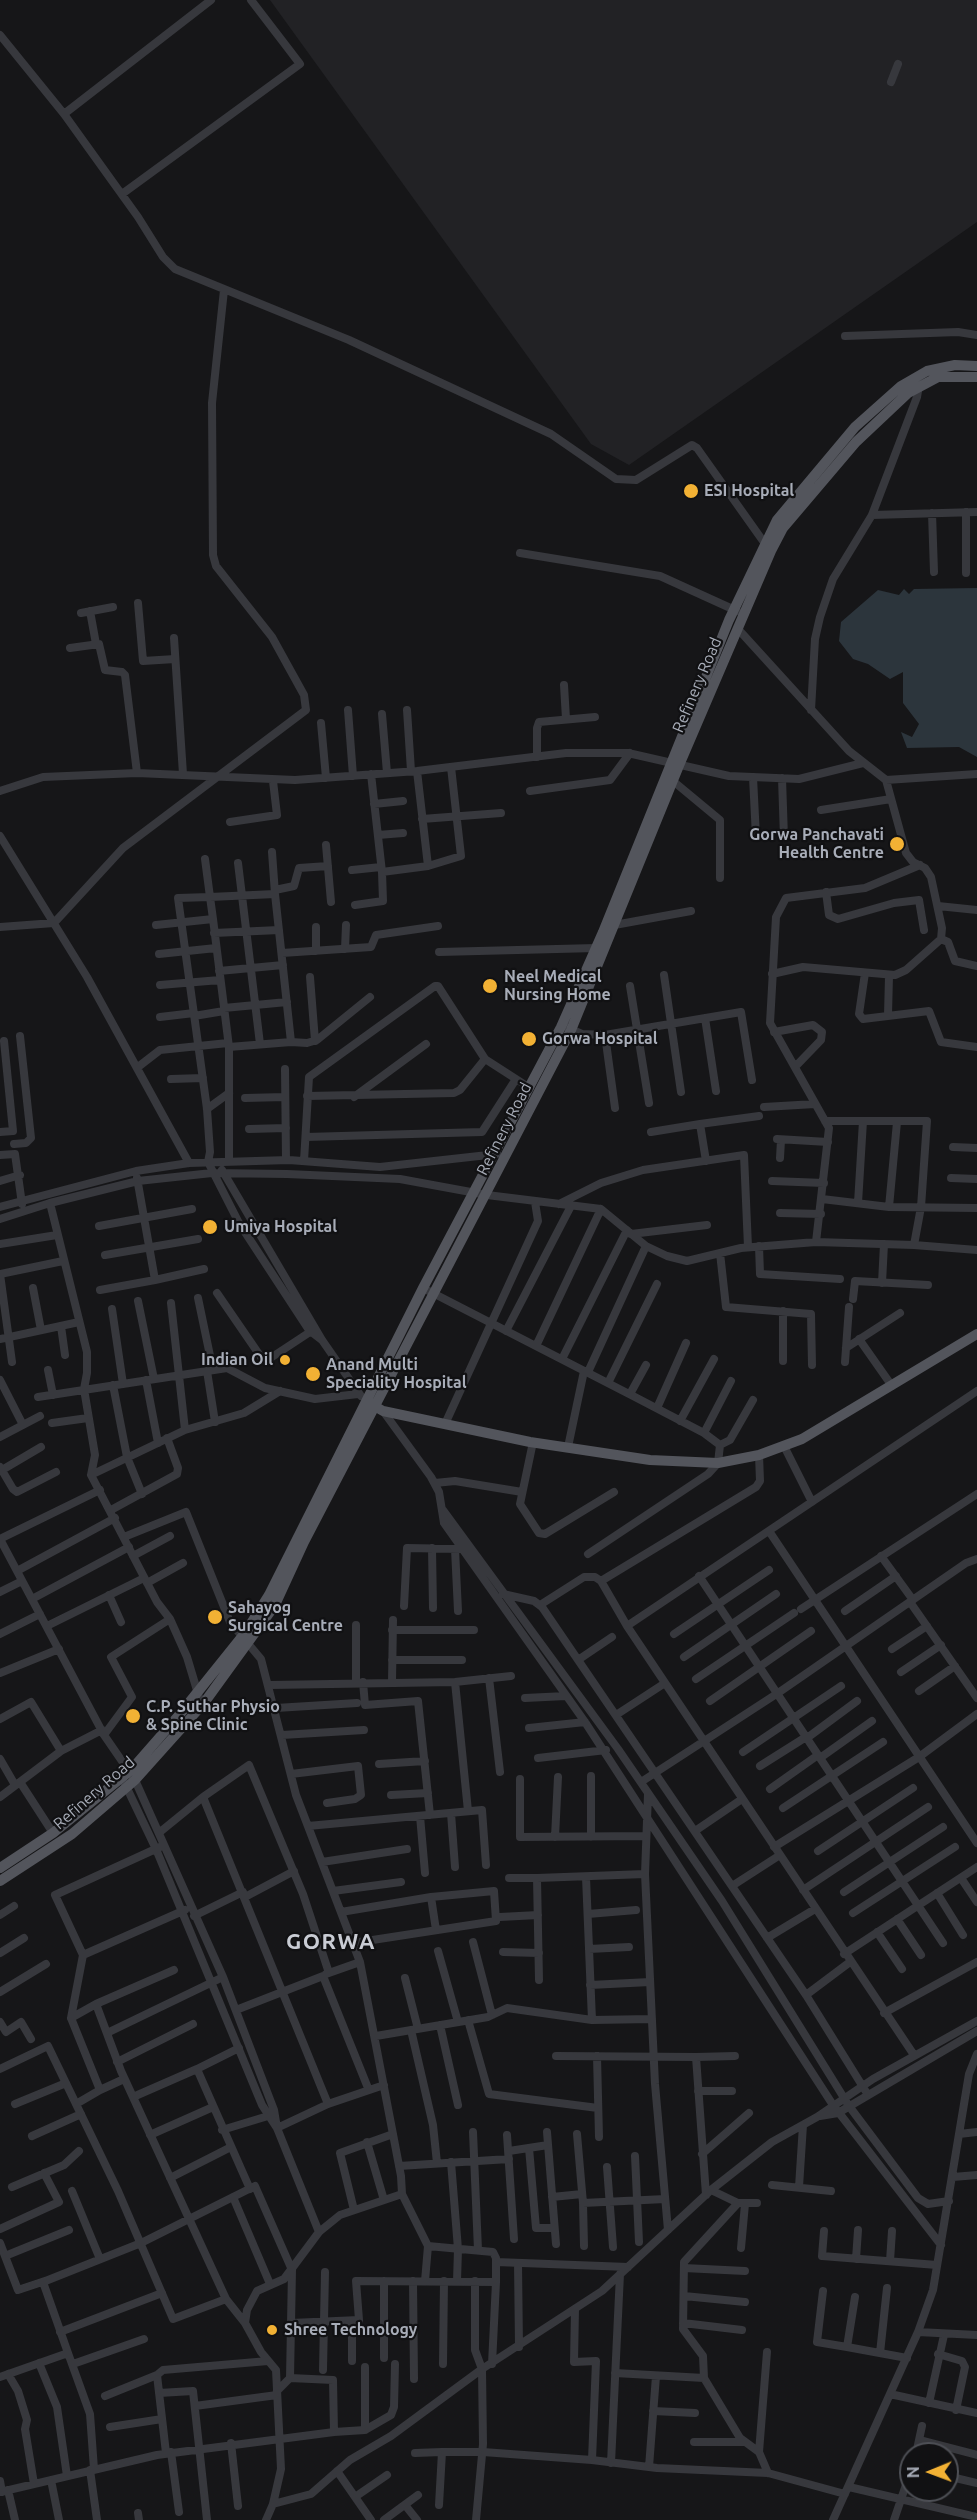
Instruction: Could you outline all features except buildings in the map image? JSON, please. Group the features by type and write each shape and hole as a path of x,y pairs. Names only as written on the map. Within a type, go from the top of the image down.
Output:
{"main road":[{"name":"Refinery Road","path":"133,1775 196,1693 245,1640 276,1582 362,1397 530,1088 566,1027 596,948 611,925 777,520 855,427 888,396 939,368 977,366"},
{"name":"Refinery Road","path":"918,380 938,377 977,377"},
{"name":"Refinery Road","path":"0,1881 64,1840 133,1775 204,1703 245,1640 280,1595 304,1542 379,1409 434,1294 507,1155 566,1027 673,781 676,762 738,629 739,612"},
{"path":"362,1397 379,1409 533,1442 650,1460 718,1463 759,1455 802,1439 977,1334"},
{"name":"Refinery Road","path":"0,1868 124,1783"}],"street":[{"path":"64,114 212,0"},
{"path":"122,194 300,64 251,0"},
{"path":"0,35 64,114 122,194 163,257 175,269 349,340 551,434 616,478 636,480 692,446 697,448 767,548"},
{"path":"891,82 898,64"},
{"path":"0,927 54,923 123,848 303,714 307,706 304,695 272,637 216,566 213,555 212,403 224,290"},
{"path":"845,336 958,332 977,335"},
{"path":"811,710 815,639 820,617 833,579 872,515 918,380"},
{"path":"966,512 966,573"},
{"path":"872,515 977,512"},
{"path":"932,513 934,572"},
{"path":"520,553 660,576 739,612"},
{"path":"138,603 143,661 175,659"},
{"path":"81,613 113,607"},
{"path":"90,611 96,644"},
{"path":"738,629 849,751 886,780 906,854 929,872 942,928 941,939 906,970 889,976 803,967 772,975"},
{"path":"174,638 183,774"},
{"path":"70,648 96,644 102,648 105,670 122,672 125,675 137,773"},
{"path":"564,686 566,719"},
{"path":"348,710 353,776"},
{"path":"407,711 428,867"},
{"path":"382,714 387,773"},
{"path":"537,757 539,722 596,717"},
{"path":"321,723 326,778"},
{"path":"0,791 43,777 137,773 273,781 414,771 566,753 630,753 729,776 799,779 864,763"},
{"path":"530,791 610,780 630,753"},
{"path":"352,870 428,867 460,858 451,767"},
{"path":"355,905 383,901 371,774"},
{"path":"886,780 977,774"},
{"path":"753,777 756,837"},
{"path":"782,778 784,838"},
{"path":"230,822 277,815 273,781"},
{"path":"673,781 720,820 720,879"},
{"path":"821,810 891,799"},
{"path":"374,804 403,801"},
{"path":"422,819 501,813"},
{"path":"378,835 403,833"},
{"path":"0,836 138,1067 189,1163"},
{"path":"326,846 331,902"},
{"path":"272,852 291,1042"},
{"path":"205,859 229,1045 229,1161"},
{"path":"238,863 260,1044"},
{"path":"816,1242 829,1128 770,1023 776,917 781,903 792,896 871,886 920,865"},
{"path":"322,1340 310,1332 239,1223 208,1162 210,1152 207,1109 178,898 242,896 275,892 294,886 299,868 328,866"},
{"path":"826,892 829,915 838,919 894,903 919,900 924,930"},
{"path":"938,906 977,910"},
{"path":"611,925 691,911"},
{"path":"156,925 213,919"},
{"path":"345,925 345,949"},
{"path":"282,953 370,947 377,935 438,926"},
{"path":"316,927 316,951"},
{"path":"214,933 279,930"},
{"path":"941,939 948,942 955,961 977,966"},
{"path":"159,954 216,948"},
{"path":"439,952 596,948"},
{"path":"160,985 190,983 251,968 283,965"},
{"path":"865,973 860,1016 867,1019 929,1011 941,1042 977,1047"},
{"path":"664,975 681,1092"},
{"path":"888,1015 889,976"},
{"path":"310,977 315,1041"},
{"path":"304,1161 311,1074 435,986 438,987 486,1059 530,1088"},
{"path":"630,986 649,1103"},
{"path":"138,1067 158,1051 198,1046 315,1041 370,997"},
{"path":"160,1017 194,1015 287,1002"},
{"path":"566,1027 582,1034 605,1035 741,1012 752,1080"},
{"path":"705,1018 716,1091"},
{"path":"774,1032 813,1025 822,1032 821,1040 795,1067"},
{"path":"605,1035 615,1108"},
{"path":"14,1144 26,1143 31,1138 20,1036"},
{"path":"4,1041 23,1212"},
{"path":"354,1097 426,1044"},
{"path":"308,1096 354,1097 454,1093 460,1090 486,1059"},
{"path":"285,1069 286,1160"},
{"path":"171,1079 203,1078"},
{"path":"306,1137 482,1132 516,1079"},
{"path":"207,1109 229,1093"},
{"path":"245,1098 285,1097"},
{"path":"764,1107 815,1104"},
{"path":"651,1132 759,1116"},
{"path":"825,1121 927,1121 921,1207 914,1245"},
{"path":"858,1203 863,1121"},
{"path":"889,1207 897,1122"},
{"path":"700,1124 706,1161"},
{"path":"249,1129 286,1128"},
{"path":"0,1132 13,1131"},
{"path":"780,1158 779,1139 828,1142"},
{"path":"953,1147 977,1148"},
{"path":"210,1152 218,1161 251,1223 316,1325 322,1340 362,1397"},
{"path":"0,1155 15,1154"},
{"path":"0,1208 21,1200 135,1171 189,1163 286,1160 380,1167 495,1154 507,1155"},
{"path":"558,1204 601,1183 643,1170 744,1155 748,1247"},
{"path":"135,1171 155,1280"},
{"path":"0,1220 50,1203 138,1181 223,1173 400,1179 487,1195 601,1209 646,1246 667,1256 687,1261 748,1247 816,1242 914,1245 977,1250"},
{"path":"0,1181 20,1175"},
{"path":"951,1178 977,1179"},
{"path":"771,1180 824,1183"},
{"path":"822,1199 889,1207 977,1208"},
{"path":"445,1424 538,1221 535,1202"},
{"path":"50,1203 87,1352 84,1389 95,1455 91,1475 146,1580 170,1619 187,1657 196,1693 204,1703"},
{"path":"506,1331 570,1206"},
{"path":"99,1226 192,1209"},
{"path":"536,1346 601,1209"},
{"path":"780,1213 821,1214"},
{"path":"629,1232 707,1225"},
{"path":"562,1359 629,1232"},
{"path":"0,1244 57,1235"},
{"path":"105,1255 198,1239"},
{"path":"882,1283 884,1244"},
{"path":"568,1447 586,1371 646,1246"},
{"path":"759,1246 760,1274 840,1279"},
{"path":"720,1253 726,1306 811,1314 812,1365"},
{"path":"12,1362 4,1338 0,1274 63,1261"},
{"path":"100,1290 204,1269"},
{"path":"845,1362 855,1281 928,1285"},
{"path":"608,1383 657,1284"},
{"path":"33,1288 41,1330"},
{"path":"423,1288 657,1408 704,1433 720,1445"},
{"path":"217,1293 263,1360 269,1359 310,1332"},
{"path":"198,1298 210,1371 215,1422"},
{"path":"138,1300 158,1443"},
{"path":"171,1303 185,1430"},
{"path":"112,1309 123,1384"},
{"path":"783,1311 783,1361"},
{"path":"846,1348 900,1313"},
{"path":"4,1338 79,1322"},
{"path":"61,1326 65,1356"},
{"path":"859,1339 892,1386"},
{"path":"657,1408 686,1343"},
{"path":"680,1421 714,1359"},
{"path":"630,1394 646,1365"},
{"path":"39,1397 227,1368 265,1388 315,1399 362,1397"},
{"path":"48,1370 53,1395"},
{"path":"0,1380 23,1425"},
{"path":"704,1433 731,1381"},
{"path":"113,1385 127,1457 142,1494"},
{"path":"91,1475 185,1430 244,1413 280,1391"},
{"path":"627,1626 977,1391"},
{"path":"720,1445 730,1440 753,1400"},
{"path":"379,1409 435,1484 443,1510 444,1523 458,1549 507,1605 618,1749 722,1901 846,2102 918,2198 928,2204 949,2202"},
{"path":"0,1437 40,1416"},
{"path":"52,1423 88,1418"},
{"path":"17,1571 177,1474 178,1468 167,1438"},
{"path":"533,1442 521,1507 543,1534 614,1492"},
{"path":"588,1554 708,1474 718,1463 720,1445"},
{"path":"784,1446 812,1502"},
{"path":"41,1447 1,1468 13,1489 17,1492 56,1472"},
{"path":"601,1581 756,1487 760,1481 759,1455"},
{"path":"435,1484 455,1480 522,1492"},
{"path":"99,1490 0,1539 3,1553 17,1571 103,1732 133,1775 160,1832 192,1912 223,1977 274,2110 277,2128 319,2232"},
{"path":"696,1679 977,1494"},
{"path":"443,1510 503,1594 507,1605 647,1815 832,2105 941,2245"},
{"path":"124,1537 186,1512 230,1622 259,1654 270,1685 291,1774 308,1826 360,1962 376,2036 402,2194 428,2246 425,2281"},
{"path":"769,1531 977,1843"},
{"path":"133,1556 171,1536"},
{"path":"32,1599 129,1547"},
{"path":"404,1606 405,1550 409,1547 458,1549"},
{"path":"432,1548 433,1608"},
{"path":"458,1549 458,1611"},
{"path":"881,1556 977,1698"},
{"path":"641,1782 778,1693 966,1563 977,1559"},
{"path":"47,1626 109,1595 183,1563"},
{"path":"674,1634 769,1570"},
{"path":"699,1576 943,1943"},
{"path":"845,1611 896,1576"},
{"path":"540,1605 584,1577 595,1577 601,1581 627,1626 844,1954 914,2055"},
{"path":"0,1592 22,1581"},
{"path":"503,1594 534,1601 540,1605 806,1995 868,2095"},
{"path":"684,1657 776,1594"},
{"path":"109,1595 121,1622"},
{"path":"0,1634 40,1614"},
{"path":"0,1797 61,1751 103,1732 132,1697 111,1657 170,1619"},
{"path":"392,1682 393,1620"},
{"path":"356,1625 359,1682 365,1705 418,1701 430,1815"},
{"path":"892,1649 927,1626"},
{"path":"393,1630 474,1630"},
{"path":"710,1701 811,1631"},
{"path":"578,1660 612,1637"},
{"path":"901,1672 940,1646"},
{"path":"0,1673 59,1649"},
{"path":"392,1660 462,1660"},
{"path":"919,1691 955,1666"},
{"path":"270,1685 454,1682 511,1676"},
{"path":"489,1678 500,1772"},
{"path":"454,1682 468,1811"},
{"path":"616,1715 665,1683"},
{"path":"743,1752 841,1686"},
{"path":"525,1698 567,1696"},
{"path":"760,1766 857,1701"},
{"path":"0,1719 31,1702 61,1751"},
{"path":"276,1708 357,1703"},
{"path":"774,1847 919,1757 977,1714"},
{"path":"770,1789 872,1721"},
{"path":"529,1728 585,1722"},
{"path":"282,1735 364,1730"},
{"path":"783,1808 883,1742"},
{"path":"538,1758 618,1749"},
{"path":"0,1759 53,1833"},
{"path":"380,1764 426,1761"},
{"path":"160,1832 203,1797 249,1765 294,1872 326,1975 368,2088"},
{"path":"291,1774 358,1766 361,1795 356,1799 327,1803"},
{"path":"591,1776 591,1837"},
{"path":"555,1837 558,1777"},
{"path":"520,1779 520,1837 646,1836"},
{"path":"124,1783 156,1849 268,2116 277,2128"},
{"path":"818,1851 913,1788"},
{"path":"391,1795 428,1793"},
{"path":"648,1793 645,1874 654,2057 668,2230"},
{"path":"203,1797 328,2104"},
{"path":"695,1831 742,1799"},
{"path":"803,1890 928,1807"},
{"path":"308,1826 482,1810 486,1865"},
{"path":"451,1813 455,1867"},
{"path":"420,1816 425,1873"},
{"path":"844,1892 943,1827"},
{"path":"100,2091 71,2018 83,1955 55,1895 165,1843"},
{"path":"853,1913 955,1847"},
{"path":"322,1862 407,1849"},
{"path":"732,1886 780,1856"},
{"path":"844,1954 977,1867"},
{"path":"83,1955 181,1912 192,1912 244,1894 294,1872"},
{"path":"509,1878 645,1874"},
{"path":"586,1877 592,2020"},
{"path":"537,1878 539,1980"},
{"path":"961,1878 977,1902"},
{"path":"333,1891 401,1882"},
{"path":"341,1912 431,1897 494,1891 496,1921 353,1943"},
{"path":"937,1893 963,1935"},
{"path":"431,1897 436,1930"},
{"path":"0,1915 14,1906"},
{"path":"767,1938 815,1909"},
{"path":"588,1914 636,1910"},
{"path":"500,1917 538,1915"},
{"path":"897,1919 921,1956"},
{"path":"877,1932 902,1969"},
{"path":"0,1953 24,1938"},
{"path":"473,1942 492,2015"},
{"path":"589,1949 629,1947"},
{"path":"438,1951 458,2022"},
{"path":"503,1952 539,1953"},
{"path":"236,2010 360,1962"},
{"path":"806,1995 850,1962"},
{"path":"884,2013 977,1962"},
{"path":"0,1992 46,1964"},
{"path":"71,2018 96,2004 174,1970"},
{"path":"107,2033 223,1977"},
{"path":"405,1978 433,2125 437,2163"},
{"path":"590,1985 650,1983"},
{"path":"760,1991 773,1983"},
{"path":"96,2004 124,2079 226,2299 276,2370 281,2469 273,2504 266,2520"},
{"path":"376,2036 492,2015 507,2008 592,2020 652,2019"},
{"path":"468,2020 489,2094 598,2108"},
{"path":"817,2117 838,2113 863,2085 977,2021"},
{"path":"0,2022 3,2034 21,2022 31,2039"},
{"path":"117,2062 193,2024"},
{"path":"440,2025 459,2105"},
{"path":"273,2504 312,2494 350,2460 391,2436 482,2369 602,2291 708,2193 772,2142 817,2117 832,2105 868,2095 977,2031"},
{"path":"0,2069 48,2046 141,2243 173,2319 226,2299"},
{"path":"133,2097 239,2048"},
{"path":"833,2520 907,2358 933,2290 969,2074 977,2054"},
{"path":"556,2056 735,2056"},
{"path":"597,2056 598,2137"},
{"path":"696,2057 702,2154 708,2193"},
{"path":"197,2069 250,2189"},
{"path":"76,2104 124,2079"},
{"path":"15,2104 66,2083"},
{"path":"277,2128 328,2104 368,2088 384,2085"},
{"path":"698,2091 732,2091"},
{"path":"150,2135 213,2108"},
{"path":"702,2154 749,2112"},
{"path":"32,2136 81,2114"},
{"path":"222,2130 268,2116"},
{"path":"799,2187 803,2125"},
{"path":"473,2132 478,2250"},
{"path":"547,2132 556,2244"},
{"path":"959,2134 977,2132"},
{"path":"354,2210 340,2153 393,2134"},
{"path":"577,2134 583,2199 584,2246"},
{"path":"507,2135 514,2239"},
{"path":"367,2142 384,2200"},
{"path":"399,2166 475,2160 509,2155 529,2148 548,2145"},
{"path":"170,2178 231,2147"},
{"path":"529,2148 536,2228 554,2228"},
{"path":"12,2187 67,2163 80,2151"},
{"path":"635,2156 639,2242"},
{"path":"451,2162 458,2249 457,2281"},
{"path":"607,2167 612,2247"},
{"path":"0,2229 59,2202 44,2173"},
{"path":"953,2177 977,2175"},
{"path":"772,2185 831,2190"},
{"path":"69,2230 2,2250 18,2290 141,2243 255,2186 292,2270 290,2378 277,2393 195,2406"},
{"path":"72,2191 100,2259"},
{"path":"708,2193 741,2203 757,2204"},
{"path":"245,2323 257,2291 284,2279 319,2232 340,2215 402,2194"},
{"path":"233,2197 270,2284"},
{"path":"552,2198 610,2202 665,2199"},
{"path":"741,2203 741,2248"},
{"path":"741,2203 684,2262 683,2329 703,2356 704,2378 740,2438 759,2452 768,2473"},
{"path":"856,2259 858,2230"},
{"path":"890,2261 892,2230"},
{"path":"824,2231 822,2256 938,2265"},
{"path":"428,2246 493,2252 496,2262 496,2282 492,2364"},
{"path":"496,2262 628,2267"},
{"path":"518,2263 519,2347"},
{"path":"684,2268 745,2271"},
{"path":"323,2370 322,2322 325,2272"},
{"path":"611,2463 620,2274"},
{"path":"48,2280 43,2282 90,2414 97,2520"},
{"path":"291,2323 359,2320 357,2281 496,2282"},
{"path":"384,2281 384,2358"},
{"path":"413,2281 414,2379"},
{"path":"443,2364 444,2281"},
{"path":"475,2281 476,2350 482,2369 483,2452 476,2520"},
{"path":"880,2353 887,2288"},
{"path":"823,2291 817,2342 907,2358"},
{"path":"60,2332 162,2293"},
{"path":"684,2296 745,2302"},
{"path":"848,2347 855,2297"},
{"path":"575,2309 574,2362 596,2361 592,2460"},
{"path":"352,2320 352,2361"},
{"path":"683,2323 742,2330"},
{"path":"918,2332 977,2335"},
{"path":"929,2403 944,2335"},
{"path":"73,2364 144,2339"},
{"path":"759,2452 766,2352"},
{"path":"34,2484 25,2428 27,2420 18,2391 4,2375 68,2353"},
{"path":"938,2354 964,2364 956,2410"},
{"path":"105,2396 157,2375 163,2370 268,2361"},
{"path":"39,2363 57,2408 67,2476"},
{"path":"3,2491 169,2453 281,2437 365,2430 388,2418 393,2412 395,2364"},
{"path":"365,2367 365,2430"},
{"path":"615,2373 704,2378"},
{"path":"157,2375 162,2419 179,2512"},
{"path":"649,2467 656,2376"},
{"path":"290,2378 333,2380 334,2432"},
{"path":"159,2393 193,2391 207,2520"},
{"path":"890,2394 977,2414"},
{"path":"653,2411 696,2413"},
{"path":"110,2427 162,2419"},
{"path":"922,2426 920,2440 977,2455"},
{"path":"694,2442 747,2442"},
{"path":"231,2443 238,2506"},
{"path":"439,2505 442,2452"},
{"path":"415,2453 483,2452 592,2460 649,2467 768,2473 899,2499"},
{"path":"337,2471 371,2520"},
{"path":"355,2497 387,2475"},
{"path":"959,2479 977,2483"},
{"path":"51,2480 56,2520"},
{"path":"0,2481 15,2520"},
{"path":"384,2520 418,2495"},
{"path":"894,2520 901,2502"},
{"path":"908,2502 947,2516 977,2517"},
{"path":"405,2505 417,2520"}],"shaded area":[{"path":"270,0 977,0 977,222 629,465 591,444"},
{"path":"977,588 977,757 959,747 907,748 901,732 912,737 919,724 903,703 903,672 890,679 868,664 853,659 839,641 841,622 878,590 899,595 904,589 909,594 914,589"}],"place":[{"name":"ESI Hospital","path":"691,491"},
{"name":"Gorwa Panchavati Health Centre","path":"897,844"},
{"name":"Neel Medical Nursing Home","path":"490,986"},
{"name":"Gorwa Hospital","path":"529,1039"},
{"name":"Umiya Hospital","path":"210,1227"},
{"name":"Indian Oil","path":"285,1360"},
{"name":"Anand Multi Speciality Hospital","path":"313,1374"},
{"name":"Sahayog Surgical Centre","path":"215,1617"},
{"name":"C.P. Suthar Physio & Spine Clinic","path":"133,1716"},
{"name":"Shree Technology","path":"272,2330"}],"district":[{"name":"GORWA","path":"331,1942"}]}
